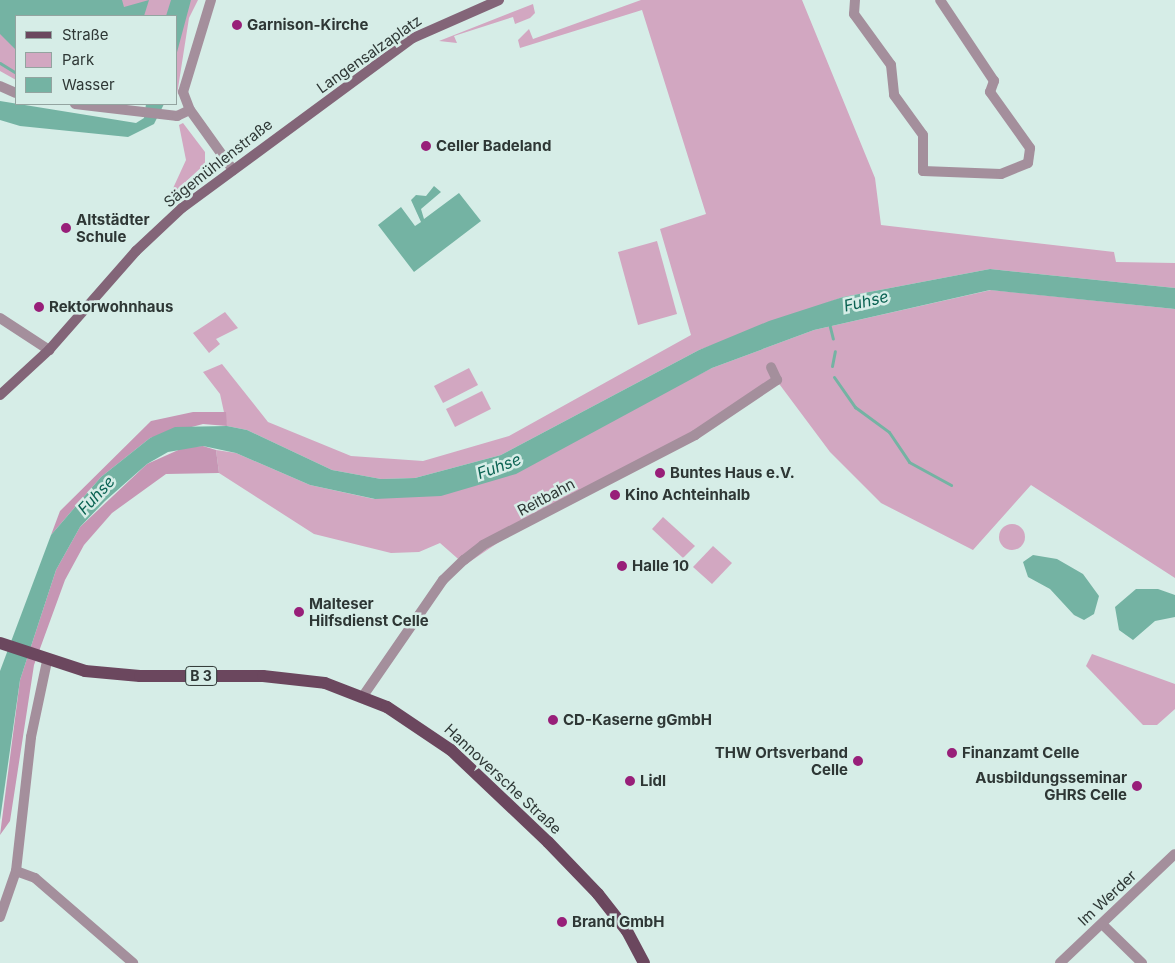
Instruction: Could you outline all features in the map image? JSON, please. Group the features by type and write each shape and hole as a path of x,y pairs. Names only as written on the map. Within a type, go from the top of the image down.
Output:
{"main road":[{"name":"Hannoversche Straße","path":"1,644 43,660 140,676 294,678 363,696 413,721 476,772 598,894 627,931 644,963"}],"street":[{"path":"211,0 185,81 185,100 190,110 233,170"},
{"name":"Langensalzaplatz","path":"314,110 413,38 442,23 499,0"},
{"path":"855,0 854,14 891,65 894,95 923,135 922,171 1001,174 1028,163 1030,148 990,92 994,81 940,0"},
{"path":"0,86 15,93"},
{"path":"85,105 178,116 190,110"},
{"name":"Sägemühlenstraße","path":"0,395 50,350 136,250 233,170 314,110"},
{"path":"0,318 50,350"},
{"name":"Reitbahn","path":"363,696 443,580 464,560 483,545 695,435 776,380 771,367"},
{"path":"0,917 16,871 31,738 43,660"},
{"name":"Im Werder","path":"1060,963 1175,854"},
{"path":"16,871 35,878 132,963"},
{"path":"1102,924 1142,963"}],"green space":[{"path":"0,0 198,0 189,18 178,88 178,15 15,15 15,79 0,71"},
{"path":"641,0 802,0 875,178 881,225 1114,252 1116,262 1175,263 1175,288 990,269 843,297 699,350 501,455 415,478 381,479 332,470 247,430 227,426 220,394 203,372 222,364 268,422 351,456 423,461 509,436 691,335 660,229 706,214 642,10 520,48 518,40 529,29 533,39"},
{"path":"533,4 535,13 530,18 515,24 513,17 454,36 457,43 439,41"},
{"path":"183,123 205,152 205,164 169,197 186,160 179,125"},
{"path":"657,241 677,314 638,325 618,252"},
{"path":"991,290 1175,309 1175,578 1031,485 973,550 881,503 830,452 777,381 669,449 515,531 465,565 440,543 419,552 391,553 314,534 219,473 216,450 236,453 310,485 374,499 613,418 712,368 814,330"},
{"path":"225,312 238,328 216,339 220,344 209,353 193,333"},
{"path":"469,368 478,385 443,403 434,386"},
{"path":"482,391 491,409 455,427 446,409"},
{"path":"663,517 695,546 683,558 652,529"},
{"path":"1012,524 1021,528 1025,537 1021,546 1012,550 1003,546 999,537 1003,528"},
{"path":"713,546 732,563 712,584 693,567"},
{"path":"1092,654 1175,684 1175,709 1157,725 1143,725 1086,666"}],"shaded area":[{"path":"193,412 226,412 227,426 203,424 150,438 101,477 51,535 60,511 151,421"},
{"path":"203,446 216,450 219,473 166,474 112,513 84,545 65,580 34,665 10,821 0,835 20,680 56,570 80,527 147,464 185,447"}],"water":[{"path":"0,0 122,0 124,7 149,0 144,15 15,15 15,49 0,34"},
{"path":"171,0 191,0 178,49 178,15 166,15"},
{"path":"0,101 15,103 15,105 136,123 144,118 146,105 164,105 154,124 128,137 20,126 0,120"},
{"path":"434,186 441,192 421,209 424,219 459,193 481,221 414,272 378,225 401,207 415,226 421,222 411,200 416,195 426,196"},
{"name":"Fuhse","path":"990,269 1175,288 1175,309 990,290 814,330 712,368 516,474 441,496 375,499 310,485 236,453 203,446 168,452 147,464 105,501 80,527 56,570 20,680 0,820 0,671 51,535 101,477 150,438 175,427 227,426 247,430 332,470 381,479 415,478 501,455 699,350 769,321 843,297"},
{"path":"1033,555 1057,559 1083,574 1099,596 1094,614 1084,620 1074,615 1050,589 1028,577 1023,562"},
{"path":"1136,589 1158,589 1175,595 1175,617 1155,621 1133,640 1119,630 1115,607"}],"waterway":[{"path":"0,63 15,72"},
{"path":"829,323 833,339"},
{"path":"832,366 835,351"},
{"path":"834,377 855,407 889,432 909,462 951,485"}],"place":[{"name":"Garnison-Kirche","path":"237,25"},
{"name":"Celler Badeland","path":"426,146"},
{"name":"Altstädter Schule","path":"66,228"},
{"name":"Rektorwohnhaus","path":"39,307"},
{"name":"Buntes Haus e.V.","path":"660,473"},
{"name":"Kino Achteinhalb","path":"615,495"},
{"name":"Halle 10","path":"622,566"},
{"name":"Malteser Hilfsdienst Celle","path":"299,612"},
{"name":"CD-Kaserne gGmbH","path":"553,720"},
{"name":"Finanzamt Celle","path":"952,753"},
{"name":"THW Ortsverband Celle","path":"858,761"},
{"name":"Lidl","path":"630,781"},
{"name":"Ausbildungsseminar GHRS Celle","path":"1137,786"},
{"name":"Brand GmbH","path":"562,922"}]}
